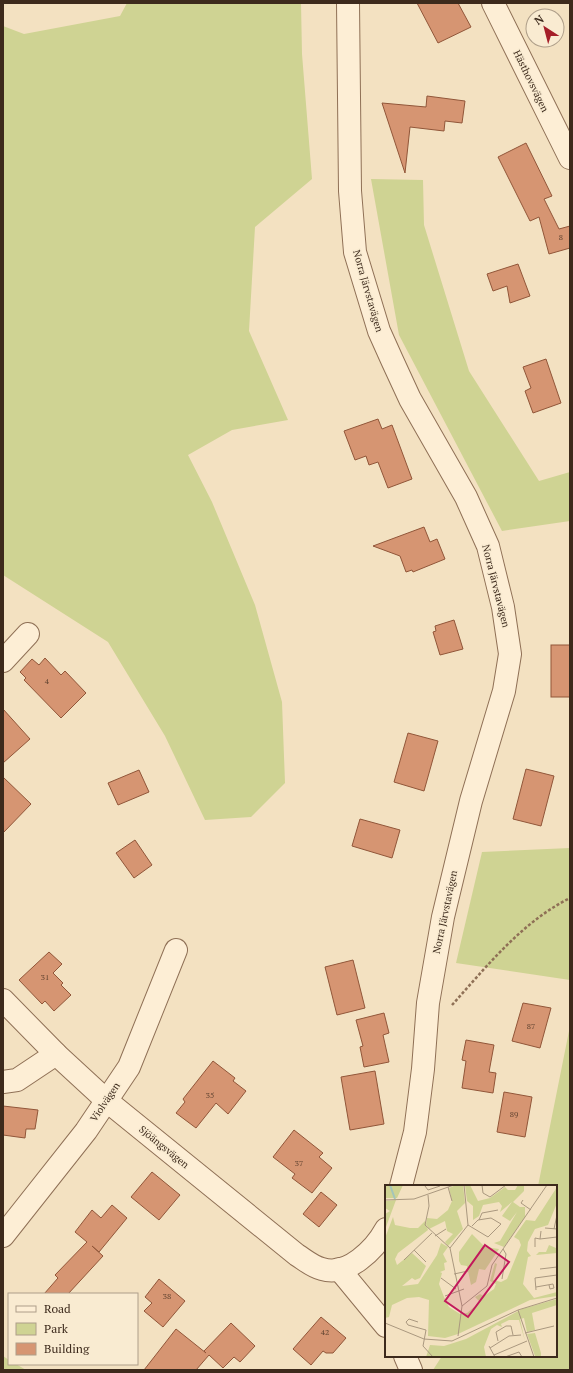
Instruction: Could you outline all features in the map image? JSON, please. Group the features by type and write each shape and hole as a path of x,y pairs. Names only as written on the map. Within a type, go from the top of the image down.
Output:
{"street":[{"name":"Norra Järvstavägen","path":"348,3 350,191 355,252 379,331 392,360 410,399 466,497 488,546 503,608 510,654 504,692 471,801 443,917 425,1024 423,1069 415,1132 402,1185"},
{"name":"Hästhovsvägen","path":"493,3 570,158"},
{"path":"3,661 28,634"},
{"name":"Violvägen","path":"3,1236 86,1131 129,1067 176,950"},
{"name":"Sjöängsvägen","path":"3,1000 56,1054 107,1101 297,1255 323,1270 339,1269"},
{"path":"3,1082 17,1080 56,1054"},
{"path":"385,1230 374,1246 358,1262 339,1269 385,1325"},
{"path":"405,1357 411,1370"}],"path":[{"path":"425,1024 447,1011 485,968 549,909 570,898"}],"green space":[{"path":"127,3 301,3 302,54 312,179 255,227 249,331 288,420 232,430 188,455 212,502 255,605 282,702 285,783 251,817 205,820 165,736 108,642 3,575 3,26 24,34 120,16"},
{"path":"371,179 423,180 424,225 469,371 539,481 570,472 570,521 502,531 399,335"},
{"path":"570,848 570,980 456,963 482,852"},
{"path":"570,1026 570,1370 433,1370 441,1357 557,1357 557,1185 538,1185"},
{"path":"3,1356 8,1359 8,1365 18,1365 26,1370 3,1370"}],"building":[{"path":"417,3 458,3 471,27 438,43"},
{"path":"427,96 465,101 462,123 445,121 444,131 410,127 405,173 382,103 426,107"},
{"path":"526,143 552,196 544,199 559,229 570,226 570,248 549,254 539,217 530,221 498,157"},
{"path":"518,264 530,296 510,303 507,286 493,291 487,274"},
{"path":"546,359 561,403 533,413 525,391 531,388 523,367"},
{"path":"378,419 382,429 392,425 412,479 388,488 378,462 369,465 366,456 355,460 344,431"},
{"path":"424,527 430,542 437,539 445,559 413,572 412,570 406,572 400,556 373,546"},
{"path":"454,620 463,649 440,655 433,632 436,631 435,626"},
{"path":"551,645 570,645 570,697 551,697"},
{"path":"45,658 61,675 65,671 86,693 61,718 24,680 26,678 20,672 32,659 39,665"},
{"path":"3,709 30,739 3,763"},
{"path":"408,733 438,741 424,791 394,782"},
{"path":"526,769 554,776 541,826 513,819"},
{"path":"139,770 149,792 118,805 108,783"},
{"path":"3,777 31,804 3,833"},
{"path":"360,819 400,830 392,858 352,846"},
{"path":"135,840 152,865 134,878 116,853"},
{"path":"49,952 62,964 53,973 63,983 61,985 71,995 54,1011 45,1001 42,1004 19,980"},
{"path":"353,960 365,1008 337,1015 325,967"},
{"path":"523,1003 551,1008 540,1048 512,1041"},
{"path":"384,1013 389,1033 383,1035 389,1062 364,1067 360,1047 363,1046 356,1020"},
{"path":"466,1040 494,1045 489,1072 496,1073 493,1093 462,1088 466,1061 462,1060"},
{"path":"213,1061 235,1078 233,1081 246,1091 228,1114 216,1103 196,1128 176,1113 185,1102 183,1099"},
{"path":"375,1071 384,1124 350,1130 341,1077"},
{"path":"504,1092 532,1097 525,1137 497,1132"},
{"path":"3,1106 38,1110 35,1129 26,1129 25,1138 3,1135"},
{"path":"294,1130 323,1153 319,1157 332,1168 312,1193 292,1178 295,1174 273,1157"},
{"path":"152,1172 180,1195 159,1220 131,1197"},
{"path":"321,1192 337,1205 319,1227 303,1214"},
{"path":"112,1205 127,1218 99,1252 92,1246 103,1256 69,1293 45,1293 58,1278 55,1275 87,1242 75,1232 92,1210 101,1218"},
{"path":"159,1279 185,1301 163,1327 144,1311 152,1303 145,1297"},
{"path":"321,1317 346,1338 333,1353 326,1353 323,1351 311,1365 293,1349"},
{"path":"231,1323 255,1346 240,1362 234,1357 223,1368 209,1355 196,1370 144,1370 176,1329 206,1353 204,1351"}]}
